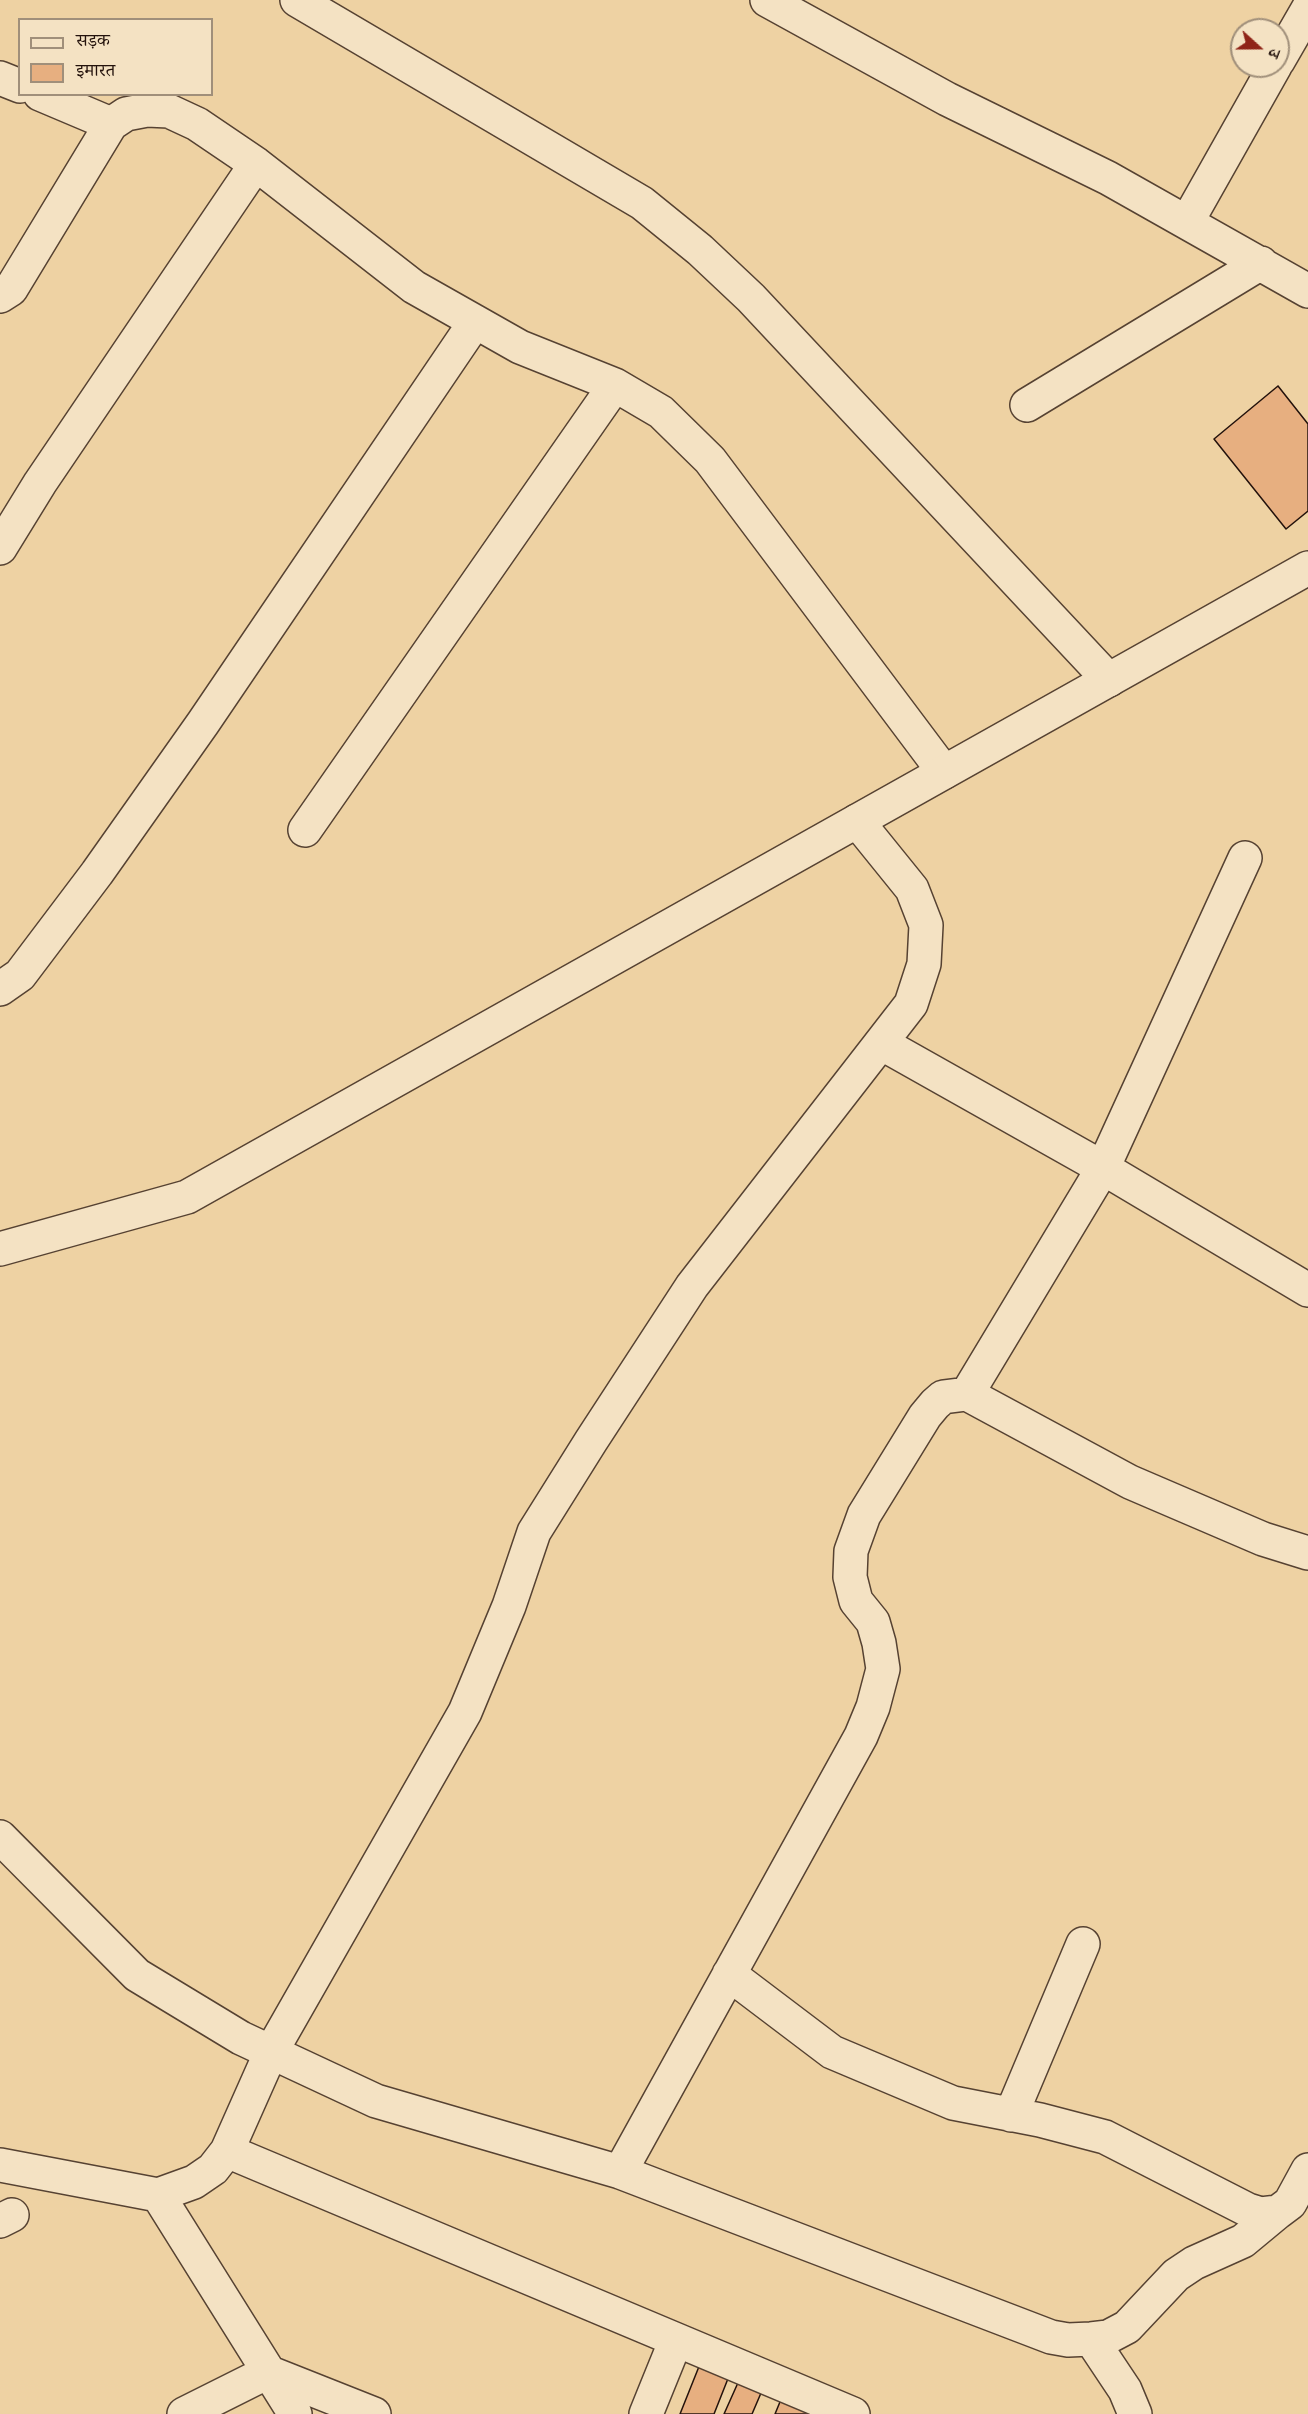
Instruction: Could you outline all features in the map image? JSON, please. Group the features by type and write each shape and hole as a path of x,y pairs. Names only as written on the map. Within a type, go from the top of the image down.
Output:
{"street":[{"path":"297,0 642,203 700,250 751,298 1109,680"},
{"path":"767,0 947,99 1108,178 1308,291"},
{"path":"1290,40 1308,9"},
{"path":"0,78 18,85"},
{"path":"1187,222 1268,78"},
{"path":"45,96 111,124"},
{"path":"0,296 11,289 111,124 126,114 147,110 169,111 197,124 256,164 414,287 520,347 615,385 661,412 710,460 944,772"},
{"path":"0,548 40,483 256,164"},
{"path":"1027,405 1261,263"},
{"path":"0,989 20,975 97,873 210,714 475,322"},
{"path":"305,830 615,385"},
{"path":"1,1248 187,1197 1308,568"},
{"path":"0,2165 158,2194 194,2182 213,2169 227,2151 271,2052 465,1712 509,1606 534,1532 692,1286 911,1004 924,964 926,926 912,889 857,821"},
{"path":"967,1394 1103,1168 1245,858"},
{"path":"881,1043 1103,1168 1308,1290"},
{"path":"620,2172 861,1736 873,1707 883,1669 873,1622 856,1601 850,1577 851,1551 864,1515 925,1416 935,1404 944,1397 967,1394 1130,1482 1263,1539 1308,1553"},
{"path":"0,1837 137,1975 241,2038 376,2101 620,2172 1051,2337 1068,2340 1108,2337 1127,2327 1176,2275 1194,2263 1243,2241 1290,2203 1308,2170"},
{"path":"1011,2115 1083,1944"},
{"path":"729,1974 832,2052 953,2103 1105,2137 1248,2210 1261,2214 1278,2212"},
{"path":"227,2151 853,2414"},
{"path":"158,2194 295,2414"},
{"path":"1091,2339 1125,2390 1135,2414"},
{"path":"646,2414 676,2340"},
{"path":"184,2414 268,2372 374,2414"}],"building":[{"path":"1278,386 1308,424 1308,511 1286,529 1214,439"},
{"path":"702,2359 731,2371 714,2414 680,2414"},
{"path":"741,2376 764,2386 752,2414 724,2414"},
{"path":"782,2397 810,2408 807,2414 775,2414"}]}
